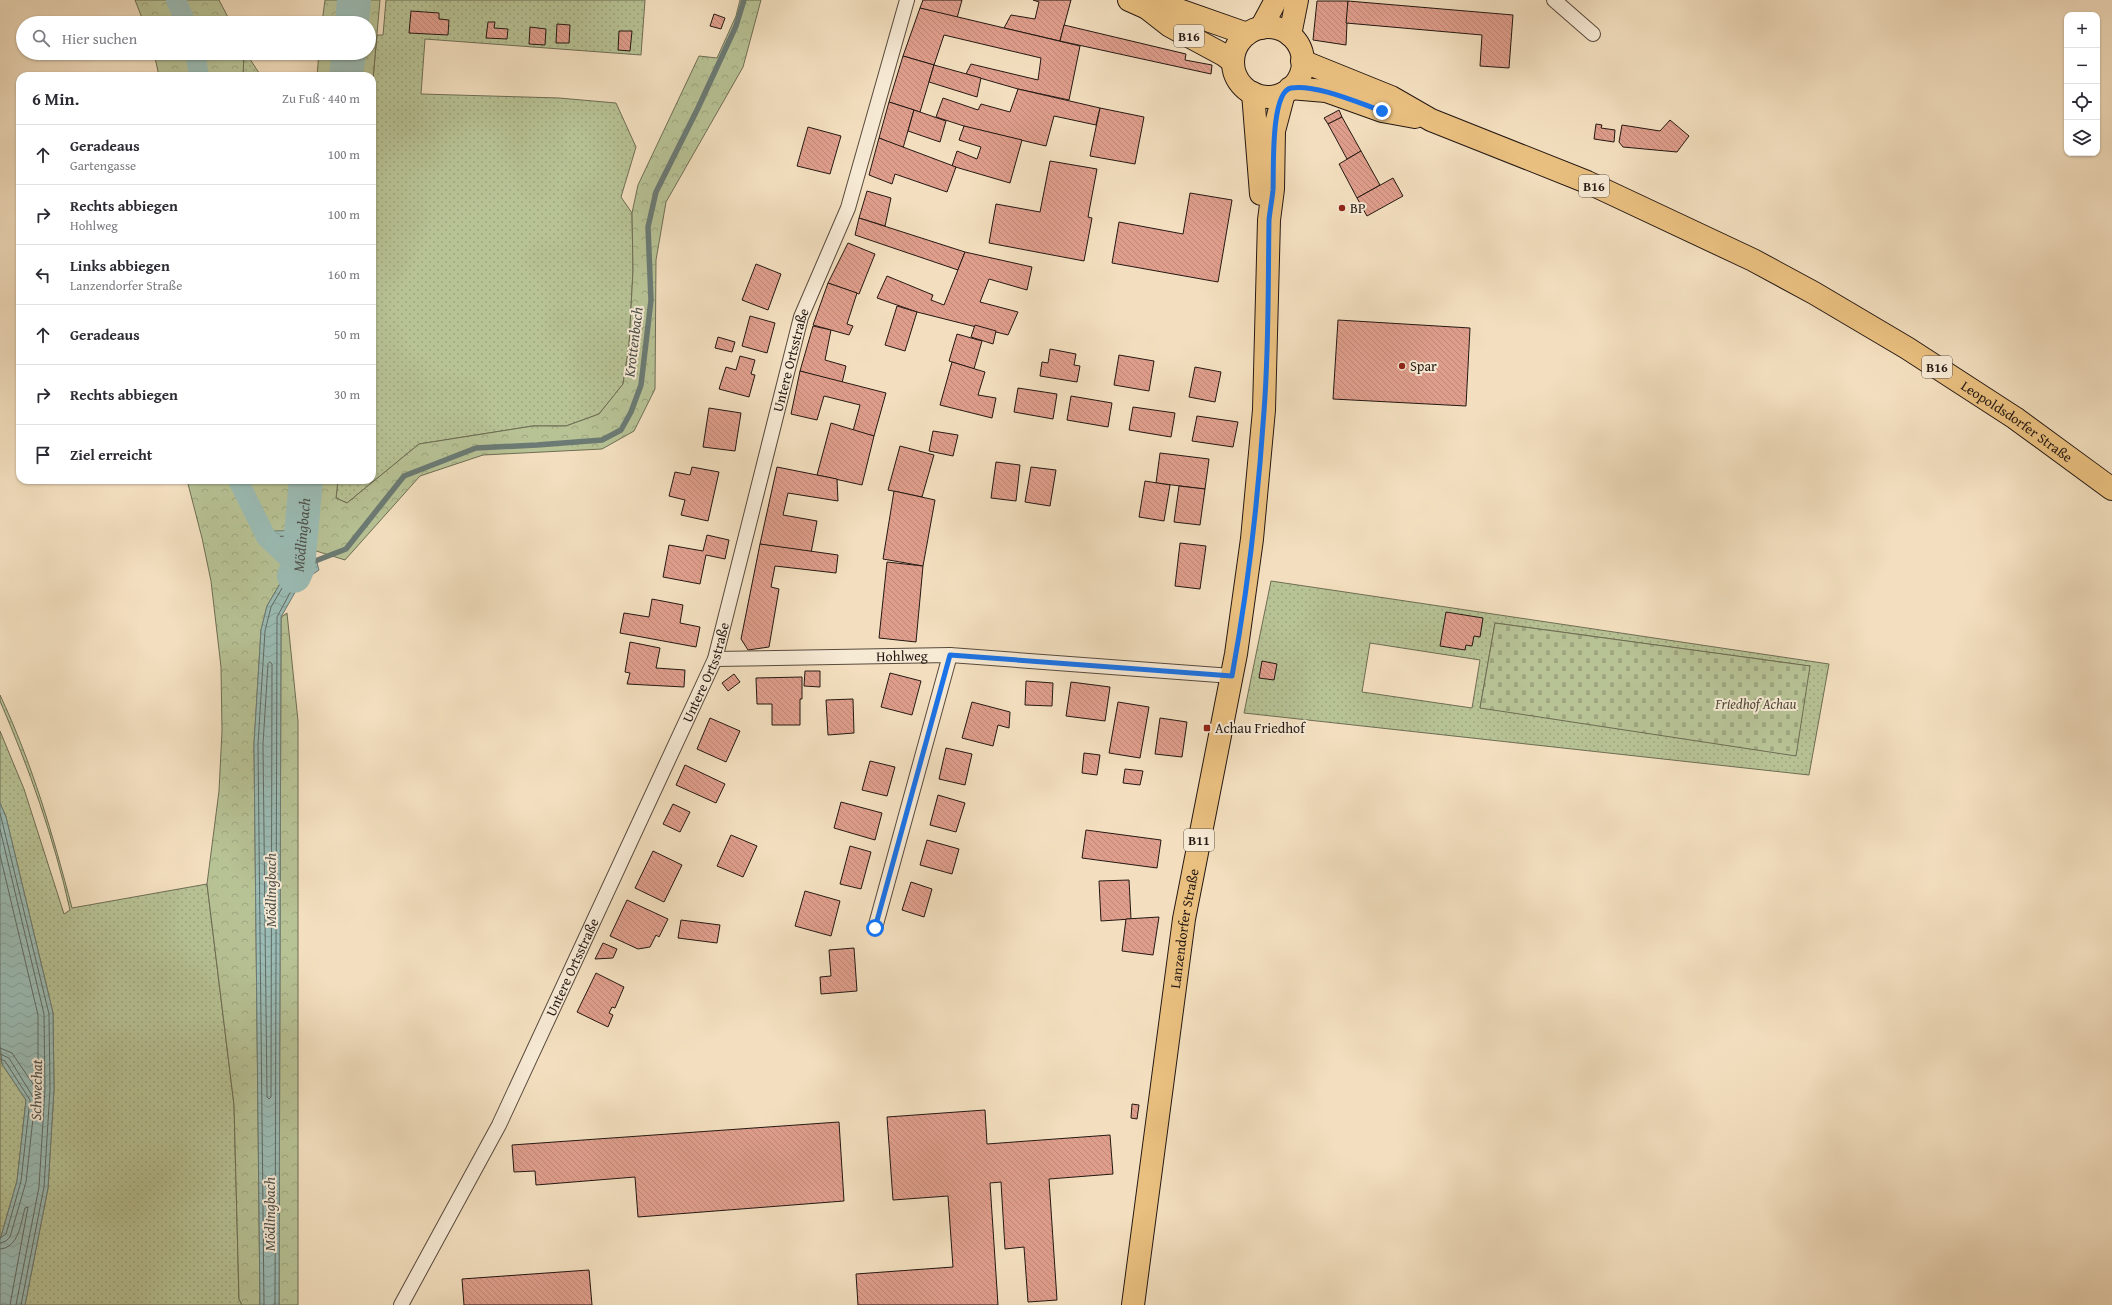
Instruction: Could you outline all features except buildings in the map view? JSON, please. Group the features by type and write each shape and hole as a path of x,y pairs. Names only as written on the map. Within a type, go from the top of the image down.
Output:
{"main road":[{"path":"1276,0 1254,31 1236,46 1233,62 1238,80 1253,93 1265,97 1287,90"},
{"path":"1290,35 1297,0"},
{"name":"B16","path":"1138,4 1176,9 1254,31"},
{"name":"B16","path":"1138,4 1170,26 1224,55 1233,62"},
{"path":"1254,31 1279,29 1290,35 1299,47 1302,61"},
{"name":"B16","path":"1302,61 1391,97 1431,120"},
{"name":"B11","path":"1269,220 1273,189 1274,131 1287,90 1299,76 1302,61"},
{"name":"B16","path":"1287,90 1326,91 1382,111 1431,120"},
{"name":"B11","path":"1253,93 1260,189 1269,220"},
{"name":"Leopoldsdorfer Straße","path":"1431,120 1587,182 1753,260 1907,348 2015,418 2112,489"},
{"name":"Lanzendorfer Straße","path":"1133,1305 1184,920 1232,676 1252,539 1264,410 1269,220"}],"street":[{"name":"Untere Ortsstraße","path":"401,1305 499,1125 715,659 801,317 848,208 907,0"},
{"path":"1554,0 1592,34"},
{"name":"Hohlweg","path":"715,659 950,655 1232,676"},
{"path":"875,928 950,655"}],"green space":[{"path":"135,0 219,0 227,16 141,16"},
{"path":"325,0 380,0 376,45 376,16 323,16"},
{"path":"386,0 645,0 641,55 425,39 421,94 559,98 616,103 636,147 621,197 632,213 633,270 629,346 623,384 599,414 566,426 533,426 419,444 376,479 376,72 374,72 375,60 376,60 377,35 383,35"},
{"path":"740,0 761,0 743,67 666,202 656,260 655,389 634,431 602,449 483,455 420,476 345,560 313,550 307,530 270,546 282,559 281,582 267,606 261,630 254,744 260,1305 242,1305 239,1299 234,1105 207,884 219,791 222,731 221,667 211,581 188,484 338,484 336,498 347,503 370,484 376,484 376,479 419,444 533,426 566,426 599,414 623,384 629,346 633,270 632,213 638,185 699,56 717,58 736,16"},
{"path":"156,60 244,60 243,72 158,72"},
{"path":"244,60 251,60 258,72 243,72"},
{"path":"318,60 375,60 374,72 317,72"},
{"path":"338,484 370,484 347,503 336,498"},
{"path":"1271,581 1829,664 1809,775 1244,713","holes":["1495,623 1809,666 1810,666 1480,708","1370,643 1480,660 1472,708 1362,692"]},
{"path":"287,613 298,721 298,1305 279,1305 281,617"},
{"name":"Friedhof Achau","path":"1495,623 1810,666 1796,756 1480,708"},
{"path":"0,695 12,721 32,773 57,853 72,908 207,884 234,1105 239,1299 242,1305 25,1305 48,1188 54,1089 53,1013 6,817 0,803 0,731 24,789 64,914 70,910 64,883 40,804 0,701"},
{"path":"0,1044 2,1064 26,1100 17,1181 0,1240"}],"water":[{"path":"308,530 319,570 301,582 281,617 279,1305 260,1305 254,744 261,630 267,606 281,582 282,559 270,546 273,531"},
{"name":"Schwechat","path":"0,803 6,817 53,1013 54,1089 48,1188 25,1305 0,1305 0,1240 17,1181 26,1100 2,1064 0,1044"}],"waterway":[{"path":"176,0 183,16"},
{"name":"Mödlingbach","path":"353,16 354,0"},
{"name":"Krottenbach","path":"310,563 346,549 404,476 476,448 602,440 621,430 631,412 641,385 651,300 648,227 656,192 698,108 736,26 744,0"},
{"path":"196,60 198,72"},
{"name":"Mödlingbach","path":"347,72 348,60"},
{"path":"240,484 266,537 291,561"},
{"name":"Mödlingbach","path":"294,576 298,567 306,484"}],"place":[{"name":"BP","path":"1342,208"},
{"name":"Spar","path":"1402,366"},
{"name":"Achau Friedhof","path":"1207,728"}],"route":[{"path":"875,928 950,655 1232,676 1252,539 1264,410 1269,220 1273,189 1274,131 1279,108 1284,93 1290,88 1326,91 1382,111"}]}
